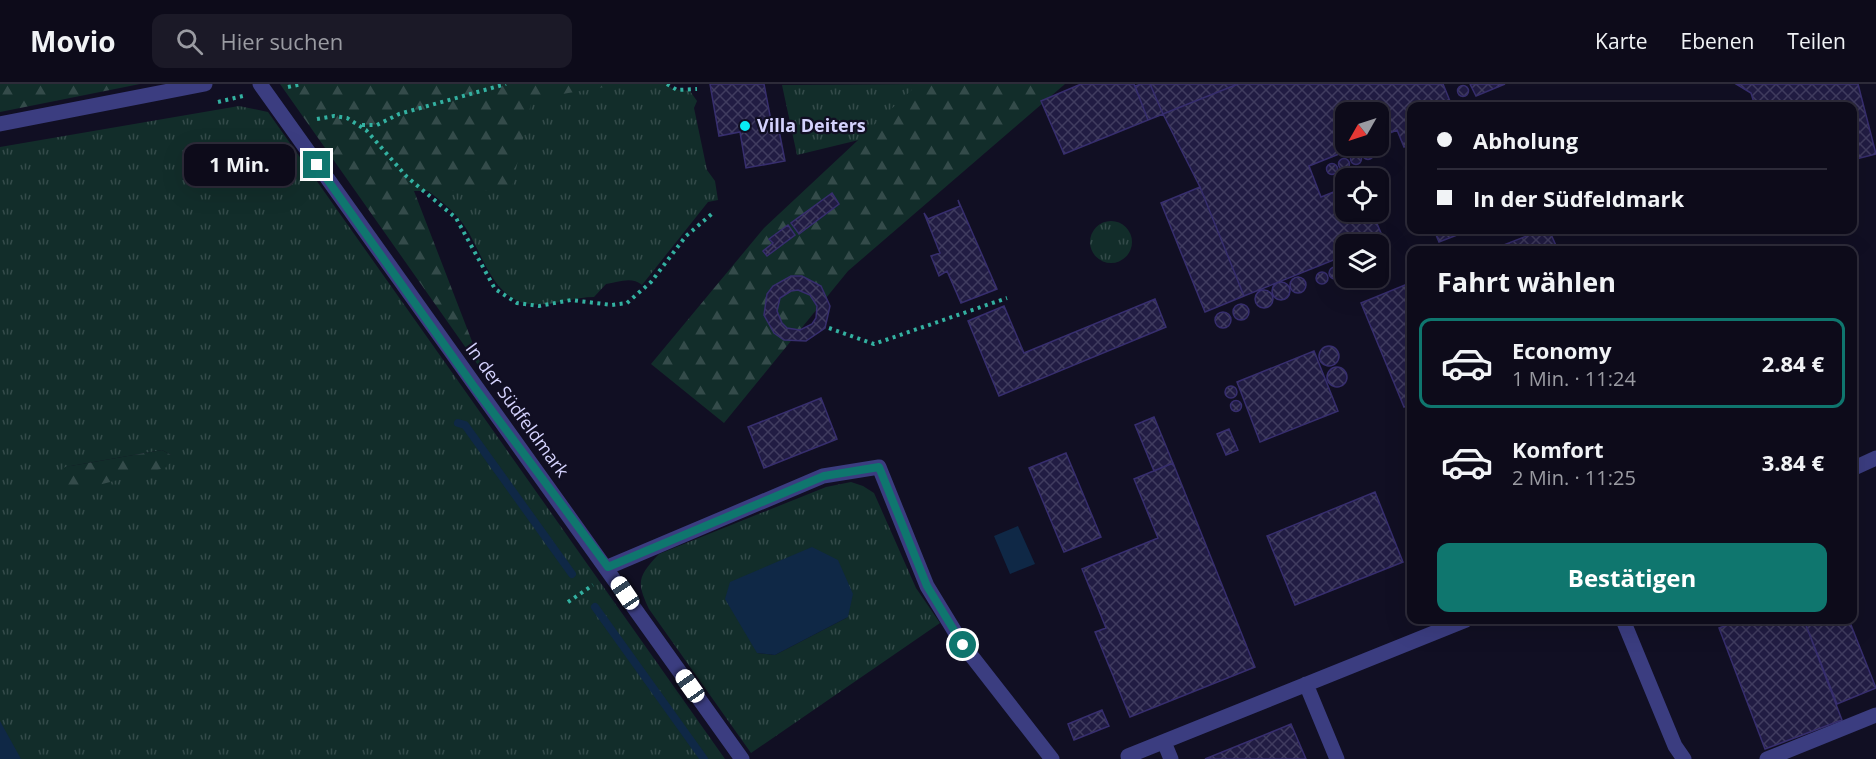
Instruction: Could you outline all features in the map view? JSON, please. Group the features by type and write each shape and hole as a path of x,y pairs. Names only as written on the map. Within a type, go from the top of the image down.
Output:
{"street":[{"path":"0,124 205,84"},
{"name":"In der Südfeldmark","path":"260,84 475,388 610,570 742,759"},
{"path":"1857,467 1876,458"},
{"path":"610,570 824,476 879,467 927,586 963,645 1052,759"},
{"path":"1128,756 1456,624"},
{"path":"1625,624 1675,746 1684,759"},
{"path":"1306,684 1336,759"},
{"path":"1767,759 1876,715"},
{"path":"1164,742 1171,759"}],"path":[{"path":"361,125 377,125 399,114 506,84"},
{"path":"667,84 677,90 697,89"},
{"path":"317,119 334,116 347,118 361,125 407,177 456,218 495,289 517,303 539,306 571,300 612,305 627,303 651,282 686,236 714,212"},
{"path":"829,328 874,344 1007,298"},
{"path":"568,602 610,570"}],"green space":[{"path":"0,84 140,84 0,112"},
{"path":"280,84 623,84 532,99 511,191 414,191 485,375"},
{"path":"513,84 666,84 673,89 690,91 697,101 694,108 707,170 715,181 718,200 708,202 642,285 629,280 620,281 606,284 594,297 537,305 516,300 496,282 461,221 423,187"},
{"path":"918,84 1065,84 848,271 724,423 651,364 764,228"},
{"path":"920,84 900,130 797,155 782,85"},
{"path":"239,106 268,112 725,759 0,759 0,147","holes":["162,450 171,455 65,467"]},
{"path":"1111,221 1126,227 1132,242 1126,257 1111,263 1096,257 1090,242 1096,227"},
{"path":"162,450 171,455 171,462 165,468 67,493 60,492 57,487 60,472 65,467"},
{"path":"851,482 874,493 916,588 940,623 751,753 649,609 642,592 641,580 647,568 659,554 826,487","holes":["848,617 775,655 757,653"]}],"water":[{"path":"1018,526 1035,564 1010,574 994,536"},
{"path":"812,547 838,560 853,594 848,617 775,655 757,653 725,599 730,582"},
{"path":"0,721 21,759 0,759"}],"building":[{"name":"Villa Deiters","path":"710,84 764,84 772,126 778,125 785,161 746,168 740,132 719,136"},
{"path":"1081,84 1134,84 1148,120 1064,154 1041,101"},
{"path":"1150,84 1163,114 1148,120 1135,86"},
{"path":"1150,84 1238,84 1163,114"},
{"path":"1238,84 1443,84 1450,102 1407,102 1407,146 1404,147 1397,130 1389,133 1389,102 1335,102 1335,156 1309,166 1321,197 1335,191 1335,222 1376,222 1381,234 1335,234 1335,259 1244,296 1200,187 1163,114"},
{"path":"1470,84 1505,84 1476,96"},
{"path":"1736,84 1858,84 1876,154 1857,159 1857,102 1754,102 1751,93"},
{"path":"1463,85 1469,91 1463,97 1457,91"},
{"path":"1352,156 1360,156 1360,163 1356,165 1352,163"},
{"path":"1363,156 1373,156 1368,160"},
{"path":"1344,158 1350,164 1348,168 1340,168 1338,164 1340,160"},
{"path":"1332,163 1338,168 1335,168 1335,174 1328,173 1326,169 1328,165"},
{"path":"1200,187 1244,296 1205,312 1161,203"},
{"path":"832,193 839,204 799,234 791,223"},
{"path":"958,200 997,289 961,303 947,271 939,276 931,256 940,253 924,213 928,219 960,206"},
{"path":"788,225 795,235 767,256 763,251 773,243 769,239"},
{"path":"1436,234 1460,234 1439,242"},
{"path":"1532,234 1551,234 1556,246 1501,246"},
{"path":"1335,267 1335,279 1329,275"},
{"path":"1324,272 1328,278 1324,284 1320,284 1316,276"},
{"path":"791,276 802,276 821,286 830,306 825,328 806,341 784,340 774,333 764,315 767,294 773,286","holes":["798,290 810,295 817,306 816,318 812,324 800,330 787,328 777,311 780,298 791,291"]},
{"path":"1295,277 1301,277 1306,285 1304,291 1295,293 1290,288 1290,282"},
{"path":"1281,282 1287,285 1290,291 1287,297 1281,300 1275,297 1272,291 1275,285"},
{"path":"1407,284 1407,406 1404,407 1361,303"},
{"path":"1264,290 1270,293 1273,299 1270,305 1264,308 1258,305 1255,299 1258,293"},
{"path":"1155,299 1166,327 999,396 968,321 1004,306 1024,353"},
{"path":"1241,304 1249,312 1241,320 1233,312"},
{"path":"1223,312 1231,320 1223,328 1215,320"},
{"path":"1329,346 1336,349 1339,356 1336,363 1329,366 1322,363 1319,356 1322,349"},
{"path":"1314,351 1338,411 1260,442 1237,382"},
{"path":"1337,367 1344,370 1347,377 1344,384 1337,387 1330,384 1327,377 1330,370"},
{"path":"1233,386 1237,392 1233,398 1229,398 1225,390"},
{"path":"821,398 837,439 764,468 748,427"},
{"path":"1236,400 1242,406 1236,412 1230,406"},
{"path":"1154,417 1173,463 1154,471 1135,425"},
{"path":"1229,429 1238,450 1226,455 1217,434"},
{"path":"1066,453 1101,537 1064,552 1029,468"},
{"path":"1173,463 1255,667 1130,717 1095,632 1106,628 1082,569 1158,538 1134,479"},
{"path":"1375,492 1403,562 1295,605 1267,536"},
{"path":"1730,624 1806,624 1842,720 1765,749 1719,628"},
{"path":"1806,624 1851,624 1876,688 1837,704"},
{"path":"1102,710 1109,726 1074,740 1068,724"},
{"path":"1291,724 1306,759 1205,759 1279,729"}],"waterway":[{"path":"458,423 465,425 572,574"},
{"path":"595,607 704,759"}],"place":[{"name":"Villa Deiters","path":"745,126"}],"route":[{"path":"317,165 475,388 608,567 824,476 879,467 927,586 963,645"}]}
